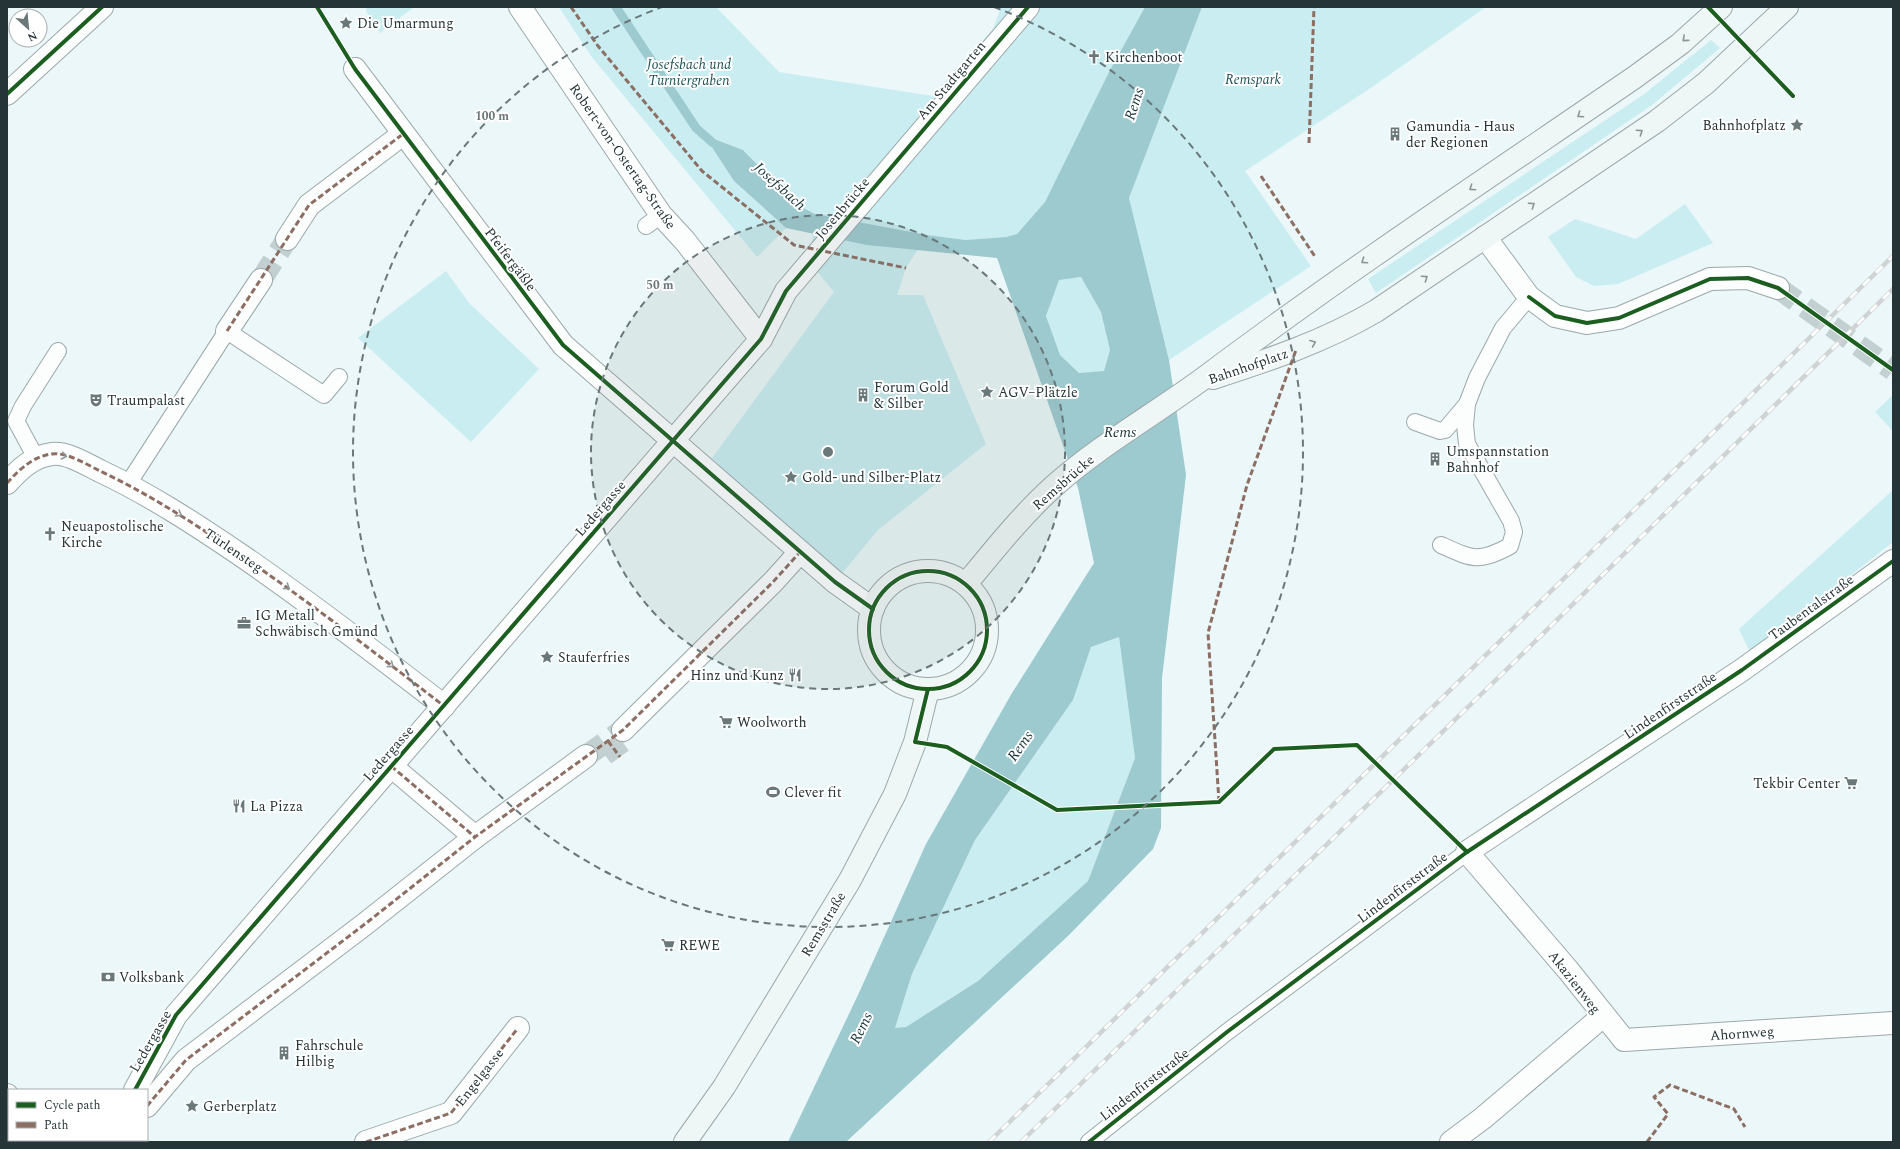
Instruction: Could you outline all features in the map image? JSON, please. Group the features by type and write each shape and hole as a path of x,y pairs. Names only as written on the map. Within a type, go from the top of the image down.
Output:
{"main road":[{"name":"Bahnhofplatz","path":"1196,383 1348,272 1635,77 1680,44 1721,7"},
{"name":"Bahnhofplatz","path":"1196,383 1296,350 1346,328 1376,311 1669,112 1706,83 1788,7"},
{"name":"Remsbrücke","path":"966,584 1011,529 1061,481 1130,427 1196,383"},
{"path":"932,571 950,574 966,584 980,600 987,619 987,640 980,660 966,675 948,686 928,689 909,686 892,677 879,663 871,646 869,627 873,609 883,592 896,580 914,572 932,571"},
{"name":"Remsstraße","path":"685,1142 724,1087 850,880 895,794 916,742 928,689"}],"street":[{"path":"7,94 102,7"},
{"name":"Robert-von-Ostertag-Straße","path":"520,7 653,221 685,242 761,339"},
{"name":"Am Stadtgarten","path":"891,168 1028,7"},
{"name":"Pfeifergäßle","path":"355,69 563,345 673,441"},
{"path":"287,239 309,205 403,134"},
{"name":"Josenbrücke","path":"810,263 891,168"},
{"path":"1485,237 1529,297 1555,316 1587,323 1619,318 1710,279 1748,278 1778,288"},
{"name":"Ledergasse","path":"136,1089 176,1015 761,339 786,291 810,263"},
{"path":"227,331 261,280"},
{"path":"673,441 835,582 873,609"},
{"name":"Türlensteg","path":"7,483 19,470 36,458 53,453 72,458 128,484 197,525 305,599 444,706"},
{"path":"623,730 773,582 800,552"},
{"name":"Taubentalstraße","path":"1742,670 1893,561"},
{"name":"Lindenfirststraße","path":"1467,852 1742,670"},
{"path":"148,1105 186,1060 365,924 475,837 586,756"},
{"name":"Ledergasse","path":"391,766 475,837"},
{"name":"Akazienweg","path":"1451,1142 1483,1118 1603,1016 1568,970 1467,852"},
{"name":"Ahornweg","path":"1603,1016 1624,1040 1893,1023"},
{"name":"Engelgasse","path":"366,1142 451,1113 518,1028"}],"lane":[{"path":"1441,545 1466,556 1475,558 1486,557 1510,546 1514,532 1511,521 1467,444 1465,425 1467,404 1476,378 1503,328 1529,297"},
{"path":"128,484 227,331 324,395 339,377"},
{"path":"36,458 16,421 23,406 58,351"},
{"path":"1415,422 1440,431 1445,430 1467,404"},
{"name":"Lindenfirststraße","path":"1089,1142 1227,1032 1467,852"}],"green space":[{"path":"366,7 414,7 380,33 366,11"},
{"name":"Josefsbach und Turniergraben","path":"559,7 716,7 779,72 932,96 993,29 1001,7 1145,7 1109,72 1045,202 1017,234 1006,237 966,240 927,235 906,268 897,295 923,295 986,444 878,530 835,582 712,458 834,292 810,263 815,214 796,204 743,150 705,135 734,181 786,228 757,257 591,56"},
{"name":"Remspark","path":"1202,7 1486,7 1372,87 1245,171 1311,266 1169,360 1129,198"},
{"path":"1711,40 1720,48 1652,105 1376,293 1368,279 1643,95"},
{"path":"1685,204 1713,243 1618,284 1594,286 1576,277 1548,237 1575,219 1636,239"},
{"path":"446,271 469,303 539,369 471,442 358,338"},
{"path":"1081,277 1101,312 1110,350 1104,372 1079,373 1060,355 1046,316 1059,279"},
{"path":"1893,395 1893,431 1875,412"},
{"path":"1893,490 1893,542 1751,654 1739,629"},
{"path":"1119,637 1135,758 1088,881 978,981 906,1027 895,1028 912,974 975,840 1073,700 1091,647"}],"water":[{"name":"Rems","path":"1145,7 1202,7 1129,198 1169,360 1186,475 1162,678 1161,828 1153,849 1069,935 846,1142 788,1142 858,995 926,844 1012,693 1094,563 1078,488 997,258 867,245 786,228 734,181 704,135 743,150 796,204 815,214 927,235 966,240 1006,237 1017,234 1045,202 1109,72","holes":["1081,277 1101,312 1110,350 1104,371 1079,373 1060,355 1046,316 1059,280","1119,637 1135,758 1088,881 978,981 906,1027 895,1028 912,974 975,840 1073,700 1091,647"]}],"waterway":[{"name":"Josefsbach","path":"616,7 696,128 713,143"}],"tunnel":[{"path":"261,280 287,239"},
{"path":"1778,288 1893,370"},
{"path":"586,756 623,730"},
{"path":"608,741 620,757"}],"railway":[{"path":"989,1142 1893,256"},
{"path":"1021,1142 1503,673 1893,289"}],"marked path":[{"path":"571,7 598,46 702,171 794,245 906,268"},
{"path":"1309,143 1314,7"},
{"path":"227,331 309,205 403,134"},
{"path":"1261,176 1316,258"},
{"path":"1219,802 1208,633 1247,485 1296,350"},
{"path":"7,483 27,464 45,455 52,454 64,455 76,459 119,480 210,534 245,558 370,649 444,706"},
{"path":"148,1105 186,1060 365,924 475,837 623,730 773,582 800,552"},
{"path":"608,741 620,757"},
{"path":"391,766 475,837"},
{"path":"366,1142 451,1113 518,1028"},
{"path":"1647,1142 1668,1114 1654,1097 1670,1085 1734,1109 1745,1127"}],"cycle path":[{"path":"7,94 102,7"},
{"path":"317,7 355,69 563,345 835,582 873,609"},
{"path":"136,1089 176,1015 761,339 786,291 1028,7"},
{"path":"1708,7 1793,96"},
{"path":"1529,297 1555,316 1587,323 1619,318 1710,279 1748,278 1778,288 1893,370"},
{"path":"1089,1142 1227,1032 1467,852 1742,670 1893,561"},
{"path":"928,571 939,572 951,576 970,588 982,607 986,619 987,630 986,641 982,653 970,672 951,684 939,688 928,689 917,688 905,684 886,672 874,653 870,641 869,630 870,619 874,607 886,588 905,576 917,572 928,571"},
{"path":"928,689 915,742 947,747 1057,810 1219,802 1274,749 1357,745 1467,852"}],"place":[{"name":"Die Umarmung","path":"346,23"},
{"name":"Kirchenboot","path":"1094,57"},
{"name":"Bahnhofplatz","path":"1797,125"},
{"name":"Gamundia - Haus der Regionen","path":"1395,134"},
{"name":"AGV–Plätzle","path":"987,392"},
{"name":"Forum Gold & Silber","path":"863,395"},
{"name":"Traumpalast","path":"96,400"},
{"name":"Umspannstation Bahnhof","path":"1435,459"},
{"name":"Gold- und Silber-Platz","path":"791,477"},
{"name":"Neuapostolische Kirche","path":"50,534"},
{"name":"IG Metall Schwäbisch Gmünd","path":"244,623"},
{"name":"Stauferfries","path":"547,657"},
{"name":"Hinz und Kunz","path":"795,675"},
{"name":"Woolworth","path":"726,722"},
{"name":"Tekbir Center","path":"1851,783"},
{"name":"Clever fit","path":"773,792"},
{"name":"La Pizza","path":"239,806"},
{"name":"REWE","path":"668,945"},
{"name":"Volksbank","path":"108,977"},
{"name":"Fahrschule Hilbig","path":"284,1053"},
{"name":"Gerberplatz","path":"192,1106"}]}
